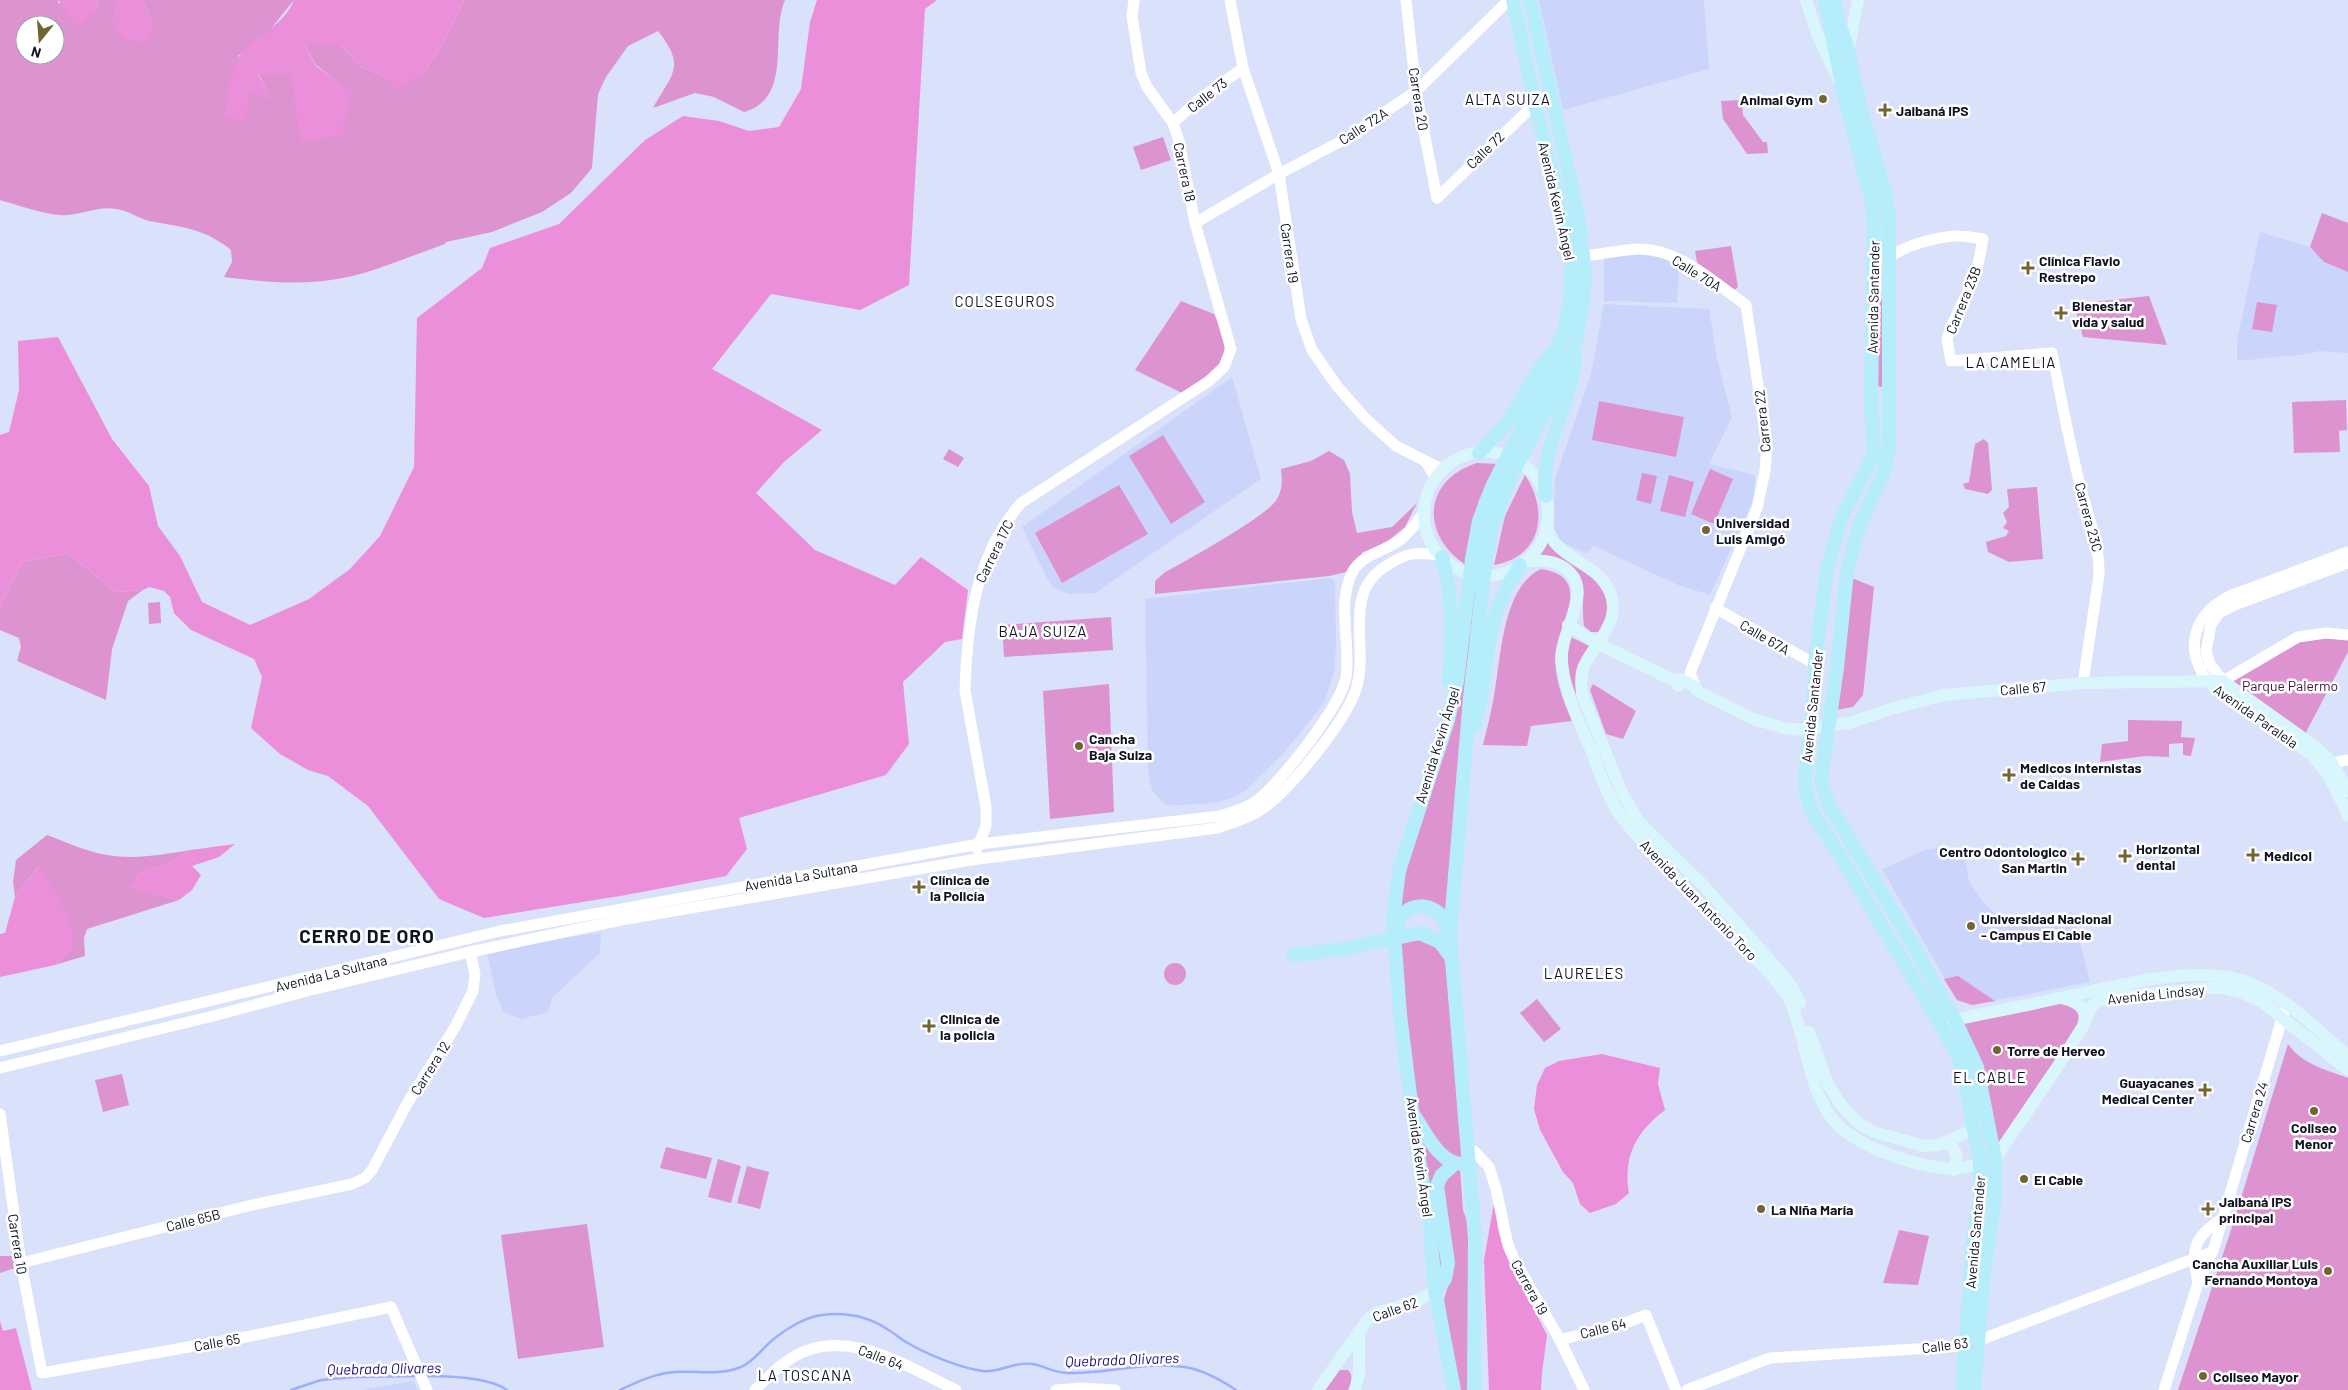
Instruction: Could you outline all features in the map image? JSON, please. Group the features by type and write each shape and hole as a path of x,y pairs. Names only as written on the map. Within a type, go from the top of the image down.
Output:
{"main road":[{"name":"Avenida Kevin Ángel","path":"1454,1390 1435,1291 1430,1226 1416,1142 1395,954 1393,918 1399,871 1448,720 1462,657 1472,559 1479,520 1492,487 1550,374 1559,346 1570,298 1572,252 1535,104 1513,0"},
{"name":"Avenida Kevin Ángel","path":"1474,1390 1475,1239 1450,935 1468,743 1470,698 1486,558 1494,519 1512,474 1548,407 1575,345 1583,301 1584,256 1577,210 1530,0"},
{"name":"Avenida Santander","path":"1806,0 1820,42 1842,87 1871,198 1875,253 1871,402 1874,454 1841,519 1827,568 1815,664 1813,709 1806,766 1806,791 1811,811 1836,849 1958,1055 1963,1070 1975,1129 1980,1163 1981,1192 1973,1240 1970,1344 1974,1390"},
{"path":"1825,0 1842,87"},
{"path":"1834,0 1848,52"},
{"name":"Avenida Santander","path":"1858,0 1848,52 1858,97 1886,193 1893,253 1888,458 1882,478 1860,524 1847,572 1837,668 1822,767 1822,786 1828,804 1879,886 1956,1020 1977,1067 1995,1159 1995,1198 1984,1271 1962,1390"},
{"path":"1468,743 1478,714 1493,624 1507,586 1522,563 1538,547 1546,527 1548,517 1544,476 1573,375 1575,345"},
{"path":"1479,453 1510,419 1539,370 1559,346"},
{"path":"1448,720 1453,629 1451,599 1441,556 1428,534 1424,511 1430,489 1439,474 1463,457 1479,453 1500,454 1517,460 1530,469 1542,486 1546,496"},
{"name":"Avenida Juan Antonio Toro","path":"1546,527 1555,543 1597,574 1607,586 1612,598 1614,610 1610,624 1585,664 1581,679 1582,694 1622,793 1639,822 1703,885 1792,987 1828,1084 1851,1117 1874,1132 1924,1146 1938,1146 1975,1129"},
{"path":"1441,556 1461,571 1478,576 1496,575 1522,563"},
{"name":"Avenida Juan Antonio Toro","path":"1522,563 1543,559 1560,565 1572,573 1577,584 1579,600 1568,625 1561,660 1569,698 1616,808 1630,828 1712,917 1776,979 1791,1002 1815,1088 1830,1115 1841,1127 1868,1146 1929,1166 1954,1170 1980,1163"},
{"name":"Calle 67","path":"1568,625 1599,644 1681,678 1677,685 1694,693 1696,689 1769,725 1802,730 1827,728 1944,695 2083,683 2209,683 2223,681"},
{"name":"Avenida Paralela","path":"2223,681 2317,748 2328,765 2346,786"},
{"name":"Avenida Paralela","path":"2209,683 2328,765 2348,816"},
{"path":"1395,954 1398,925 1401,916 1408,909 1417,906 1428,907 1438,911 1450,935"},
{"path":"1293,955 1342,949 1420,933 1433,938 1446,948 1451,958"},
{"name":"Avenida Lindsay","path":"1956,1020 2096,989 2204,974 2226,976 2247,982 2266,991 2348,1056"},
{"name":"Avenida Lindsay","path":"1995,1159 2083,1026 2092,1006 2101,999 2204,988 2223,988 2243,993 2262,1002 2348,1070"},
{"path":"2061,998 2072,1000 2081,1007 2085,1019 2083,1026"},
{"path":"1946,1035 1956,1020"},
{"path":"1413,1113 1434,1146 1454,1164 1470,1164"},
{"path":"1946,1142 1955,1151 1957,1157 1954,1170"},
{"path":"1435,1291 1445,1279 1448,1263 1437,1186 1441,1176 1454,1164"},
{"name":"Calle 62","path":"1355,1390 1359,1374 1359,1331 1372,1315 1415,1302 1435,1291"},
{"path":"1318,1390 1359,1331"},
{"path":"1335,1366 1350,1365 1359,1374"}],"street":[{"name":"Carrera 18","path":"1134,0 1132,16 1141,73 1147,88 1172,123 1179,142 1195,224 1231,349"},
{"name":"Carrera 19","path":"1230,0 1243,68 1279,174 1301,319 1312,350 1337,386 1365,418 1396,446 1424,460 1439,474"},
{"name":"Carrera 20","path":"1406,0 1416,91 1437,198"},
{"name":"Calle 72A","path":"1195,224 1279,174 1347,138 1416,91 1509,0"},
{"name":"Calle 73","path":"1172,123 1196,102 1243,68"},
{"name":"Calle 72","path":"1437,198 1535,104"},
{"name":"Carrera 23B","path":"1893,253 1936,238 1958,236 1983,239 1976,274 1947,339 1951,361 2052,353"},
{"name":"Calle 70A","path":"1584,256 1639,249 1655,251 1671,256 1692,267 1746,305"},
{"path":"1875,253 1882,258 1893,253"},
{"name":"Carrera 22","path":"1681,678 1716,608 1757,508 1767,445 1746,305"},
{"name":"Carrera 17C","path":"971,860 980,844 986,826 986,807 965,691 965,676 974,594 981,572 1005,522 1021,503 1209,381 1224,367 1231,349"},
{"name":"Carrera 23C","path":"2052,353 2083,497 2098,543 2100,558 2083,683"},
{"name":"Avenida La Sultana","path":"0,1051 528,926 980,844 1220,816 1255,802 1309,744 1341,693 1346,676 1345,608 1347,585 1354,569 1367,557 1400,540 1412,529 1424,511"},
{"name":"Avenida La Sultana","path":"0,1068 209,1017 293,994 470,952 621,920 971,860 1217,828 1243,820 1261,810 1279,794 1316,753 1352,702 1359,676 1360,610 1362,594 1367,583 1379,570 1406,554 1418,552 1441,556"},
{"name":"Avenida Paralela","path":"2209,683 2199,670 2194,656 2194,641 2207,611 2232,595 2348,552"},
{"name":"Avenida Paralela","path":"2223,681 2210,664 2206,651 2211,625 2218,614 2237,604 2348,563"},
{"name":"Calle 67A","path":"1716,608 1815,664"},
{"name":"Calle 67","path":"2223,681 2298,637 2326,632 2348,635"},
{"path":"2328,765 2348,760"},
{"path":"528,926 530,939"},
{"path":"459,942 470,952"},
{"name":"Carrera 12","path":"365,1178 379,1159 408,1102 455,1027 473,991 475,974 470,952"},
{"name":"Carrera 24","path":"2164,1390 2198,1283 2214,1247 2286,1005"},
{"path":"1459,1057 1465,1064 1474,1151 1470,1164 1482,1169 1492,1179"},
{"name":"Carrera 10","path":"0,1114 5,1193 21,1263 42,1373"},
{"name":"Carrera 19","path":"1474,1151 1489,1167 1508,1245 1560,1340 1584,1390"},
{"name":"Calle 65B","path":"21,1263 252,1205 352,1184 365,1178"},
{"path":"2204,1231 2222,1219"},
{"path":"2204,1231 2211,1233 2214,1247"},
{"name":"Carrera 24","path":"2198,1283 2194,1258 2196,1246 2204,1231"},
{"name":"Calle 63","path":"1687,1390 1770,1358 1970,1344 2194,1258 2214,1247"},
{"name":"Calle 65","path":"42,1373 251,1336 391,1307 427,1389"},
{"name":"Calle 64","path":"1560,1340 1622,1324 1646,1315 1676,1390"},
{"name":"Calle 64","path":"755,1390 790,1358 812,1348 834,1345 857,1346 894,1360 956,1390"},
{"path":"1056,1390 1082,1388 1115,1390"}],"shaded area":[{"path":"58,0 98,0 97,10 76,28"},
{"path":"113,0 143,0 153,28 146,44 125,39 112,24 115,2"},
{"path":"294,0 464,0 445,39 424,74 397,89 386,78 360,66 341,45 305,45 316,66 352,92 342,135 302,142 296,116 292,74 258,74 272,99 251,91 244,123 225,116 230,84 237,60 247,48 284,16"},
{"path":"817,0 937,0 925,9 909,285 860,310 771,294 712,369 822,430 784,462 756,493 815,550 895,585 921,557 968,590 962,639 945,642 903,682 909,744 886,775 739,818 747,849 726,876 626,895 484,918 439,899 368,806 328,776 308,770 280,754 251,728 262,677 254,659 191,630 174,613 170,597 164,591 149,587 143,590 115,592 68,553 22,562 0,606 0,435 9,432 19,390 18,341 58,337 112,439 149,486 158,526 180,556 202,602 250,625 309,599 350,569 380,536 414,467 417,318 482,268 490,248 559,224 645,140 683,116 719,121 749,131 779,127 801,89 810,22"},
{"path":"1539,0 1704,0 1709,69 1563,110"},
{"path":"2260,232 2310,247 2324,262 2348,272 2348,353 2318,351 2309,354 2237,361 2237,341"},
{"path":"1643,254 1664,258 1679,265 1677,303 1604,301 1604,258"},
{"path":"1604,304 1709,309 1717,359 1732,417 1709,464 1755,475 1754,498 1710,595 1678,585 1594,546 1586,553 1561,542 1554,528 1555,479 1591,374"},
{"path":"1232,377 1261,479 1095,593 1068,594 1054,588 1047,578 1022,527"},
{"path":"1330,578 1335,580 1336,646 1334,672 1324,703 1284,753 1245,791 1230,799 1212,803 1169,806 1162,802 1152,790 1148,770 1145,599"},
{"path":"235,844 219,857 192,866 201,875 192,890 179,900 128,887 140,873 168,863 191,850"},
{"name":"Universidad Nacional - Campus El Cable","path":"1942,847 1964,857 1969,881 1982,901 1991,910 2010,921 2035,927 2072,911 2090,982 1972,1005 1957,1000 1882,869 1925,850"},
{"path":"39,866 60,898 74,933 72,947 55,965 0,977 0,934 5,933 15,897"},
{"path":"601,933 600,953 552,998 548,1012 521,1019 503,1012 496,995 487,954 545,940"},
{"path":"1602,1054 1660,1068 1658,1084 1665,1110 1646,1127 1634,1146 1628,1168 1629,1193 1616,1204 1590,1213 1580,1204 1573,1183 1563,1172 1540,1130 1534,1109 1537,1085 1545,1068 1559,1061"},
{"path":"1494,1203 1504,1250 1547,1335 1541,1390 1489,1390 1484,1260"},
{"path":"0,1321 3,1331 16,1328 32,1390 0,1390"},
{"path":"414,1381 418,1390 362,1390 373,1388"}],"green space":[{"path":"0,0 58,0 58,3 97,10 98,0 113,0 153,28 143,0 294,0 270,30 238,56 251,91 271,98 258,73 292,74 352,93 316,65 305,45 341,45 360,66 386,78 424,74 445,39 464,0 785,0 779,31 775,80 769,94 759,105 744,112 714,97 695,93 653,108 674,70 672,53 658,31 628,46 606,77 598,94 592,168 571,193 542,212 492,232 446,242 394,263 356,275 298,283 224,277 232,262 231,250 202,233 149,221 124,211 110,208 60,215 0,200"},
{"path":"1742,100 1743,115 1763,142 1767,142 1768,153 1747,154 1723,119 1721,101"},
{"path":"1163,137 1171,160 1141,170 1133,147"},
{"path":"2322,213 2348,223 2348,272 2324,262 2310,247"},
{"path":"1731,246 1738,287 1734,290 1698,267 1695,251"},
{"path":"2149,296 2167,345 2083,337 2074,304"},
{"path":"1878,297 1883,300 1884,388 1878,386 1876,300"},
{"path":"1181,301 1214,314 1224,342 1224,353 1214,370 1182,393 1135,370"},
{"path":"2257,302 2277,305 2272,332 2252,329"},
{"path":"2346,400 2347,430 2339,431 2340,452 2294,453 2292,402"},
{"path":"1599,401 1684,417 1676,457 1592,440"},
{"path":"1163,435 1205,502 1171,524 1129,456"},
{"path":"1984,439 1988,443 1992,490 1988,494 1965,489 1963,484 1969,482 1975,444"},
{"path":"949,449 964,458 958,467 943,459"},
{"path":"1329,451 1344,460 1350,474 1352,512 1357,533 1392,527 1417,503 1405,527 1384,544 1363,552 1346,572 1329,576 1155,594 1155,581 1164,573 1243,527 1270,507 1277,499 1280,491 1281,469 1311,461"},
{"path":"1477,463 1498,464 1479,500 1466,565 1451,553 1441,539 1435,524 1434,509 1438,495 1446,482 1459,471"},
{"path":"1710,469 1733,479 1714,524 1691,514"},
{"path":"1642,473 1657,476 1651,504 1636,500"},
{"path":"1525,475 1533,489 1537,503 1538,517 1536,530 1531,542 1522,553 1510,560 1494,565 1505,516"},
{"path":"1669,475 1694,482 1685,517 1660,511"},
{"path":"1119,485 1148,534 1062,583 1035,533"},
{"path":"2037,487 2043,559 2009,562 1988,552 1986,542 2006,536 2009,531 2003,528 2007,522 2003,513 2009,507 2007,489"},
{"path":"1548,541 1586,571 1602,590 1607,600 1608,610 1600,632 1591,632 1584,626 1583,586 1577,572 1569,567 1539,556"},
{"path":"68,553 115,592 143,590 128,601 112,649 106,700 17,661 21,647 19,638 0,630 0,606 22,562"},
{"path":"1541,569 1558,574 1567,582 1570,593 1569,606 1556,648 1555,661 1559,685 1572,721 1531,726 1527,746 1483,745 1493,702 1505,625 1518,591 1528,578"},
{"path":"1852,578 1874,587 1863,695 1853,707 1836,710"},
{"path":"1474,589 1476,589 1448,920 1439,907 1397,912 1402,884"},
{"path":"160,602 161,623 149,624 148,603"},
{"path":"1111,617 1113,650 1004,657 1002,625"},
{"path":"1571,637 1591,647 1580,703 1570,679 1568,654"},
{"name":"Parque Palermo","path":"2312,637 2348,638 2348,652 2302,740 2223,681 2280,649"},
{"name":"Cancha Baja Suiza","path":"1109,684 1114,812 1050,819 1043,691"},
{"path":"1593,684 1636,711 1623,739 1606,734 1590,690"},
{"path":"2128,720 2182,721 2181,737 2195,738 2191,756 2183,755 2183,743 2169,744 2169,757 2145,756 2100,762 2102,744 2128,741"},
{"path":"47,835 88,851 114,856 143,856 191,850 168,863 140,873 129,887 179,900 87,929 84,938 85,956 55,965 72,947 38,867 15,897 13,882 16,860"},
{"path":"1418,937 1444,949 1466,1159 1449,1157 1415,1112 1400,940"},
{"path":"1175,963 1183,966 1186,974 1183,982 1175,985 1167,982 1164,974 1167,966"},
{"path":"1958,976 1995,1001 1972,1005 1957,1000 1944,979"},
{"path":"1537,999 1561,1029 1544,1042 1520,1013"},
{"path":"2062,1002 2079,1012 2076,1029 1996,1146 1962,1024"},
{"path":"2288,1044 2300,1057 2307,1061 2348,1078 2348,1390 2178,1390 2234,1221"},
{"path":"122,1074 129,1105 103,1112 95,1080"},
{"path":"1420,1131 1445,1164 1442,1166 1442,1265 1440,1268"},
{"path":"666,1147 712,1158 706,1179 660,1168"},
{"path":"718,1159 741,1166 731,1203 708,1197"},
{"path":"747,1166 769,1172 760,1209 737,1203"},
{"path":"1460,1168 1463,1210 1469,1226 1469,1390 1458,1390 1444,1299 1451,1276 1442,1195 1444,1180 1448,1173"},
{"path":"587,1224 604,1347 518,1359 501,1235"},
{"path":"1899,1230 1929,1236 1918,1285 1883,1283"},
{"path":"0,1256 12,1256 15,1268 0,1273"},
{"path":"1340,1370 1348,1370 1351,1375 1351,1383 1348,1390 1325,1390"}],"waterway":[{"name":"Quebrada Olivares","path":"620,1390 637,1382 666,1373 723,1372 741,1367 751,1361 780,1334 810,1318 831,1314 864,1318 943,1360 983,1371 1019,1364 1036,1365 1062,1373 1097,1372 1156,1366 1185,1367 1205,1373 1236,1390"},
{"name":"Quebrada Olivares","path":"291,1390 321,1380 354,1377 418,1376"},
{"name":"Quebrada Olivares","path":"426,1376 479,1380 490,1382 507,1390"}],"place":[{"name":"Animal Gym","path":"1823,99"},
{"name":"Jaibaná IPS","path":"1885,110"},
{"name":"Clínica Flavio Restrepo","path":"2028,268"},
{"name":"Bienestar vida y salud","path":"2061,313"},
{"name":"Universidad Luis Amigó","path":"1706,530"},
{"name":"Cancha Baja Suiza","path":"1079,746"},
{"name":"Medicos internistas de Caldas","path":"2009,775"},
{"name":"Medicol","path":"2253,855"},
{"name":"Horizontal dental","path":"2125,856"},
{"name":"Centro Odontologico San Martin","path":"2078,859"},
{"name":"Clínica de la Policía","path":"919,887"},
{"name":"Universidad Nacional - Campus El Cable","path":"1971,926"},
{"name":"Clinica de la policia","path":"929,1026"},
{"name":"Torre de Herveo","path":"1997,1050"},
{"name":"Guayacanes Medical Center","path":"2205,1090"},
{"name":"Coliseo Menor","path":"2314,1111"},
{"name":"El Cable","path":"2024,1179"},
{"name":"La Niña María","path":"1761,1209"},
{"name":"Jaibaná IPS principal","path":"2208,1209"},
{"name":"Cancha Auxiliar Luis Fernando Montoya","path":"2328,1271"},
{"name":"Coliseo Mayor","path":"2203,1376"}],"district":[{"name":"ALTA SUIZA","path":"1508,99"},
{"name":"COLSEGUROS","path":"1005,301"},
{"name":"LA CAMELIA","path":"2011,362"},
{"name":"BAJA SUIZA","path":"1043,631"},
{"name":"CERRO DE ORO","path":"367,935"},
{"name":"LAURELES","path":"1584,973"},
{"name":"EL CABLE","path":"1990,1077"},
{"name":"LA TOSCANA","path":"805,1375"}]}
